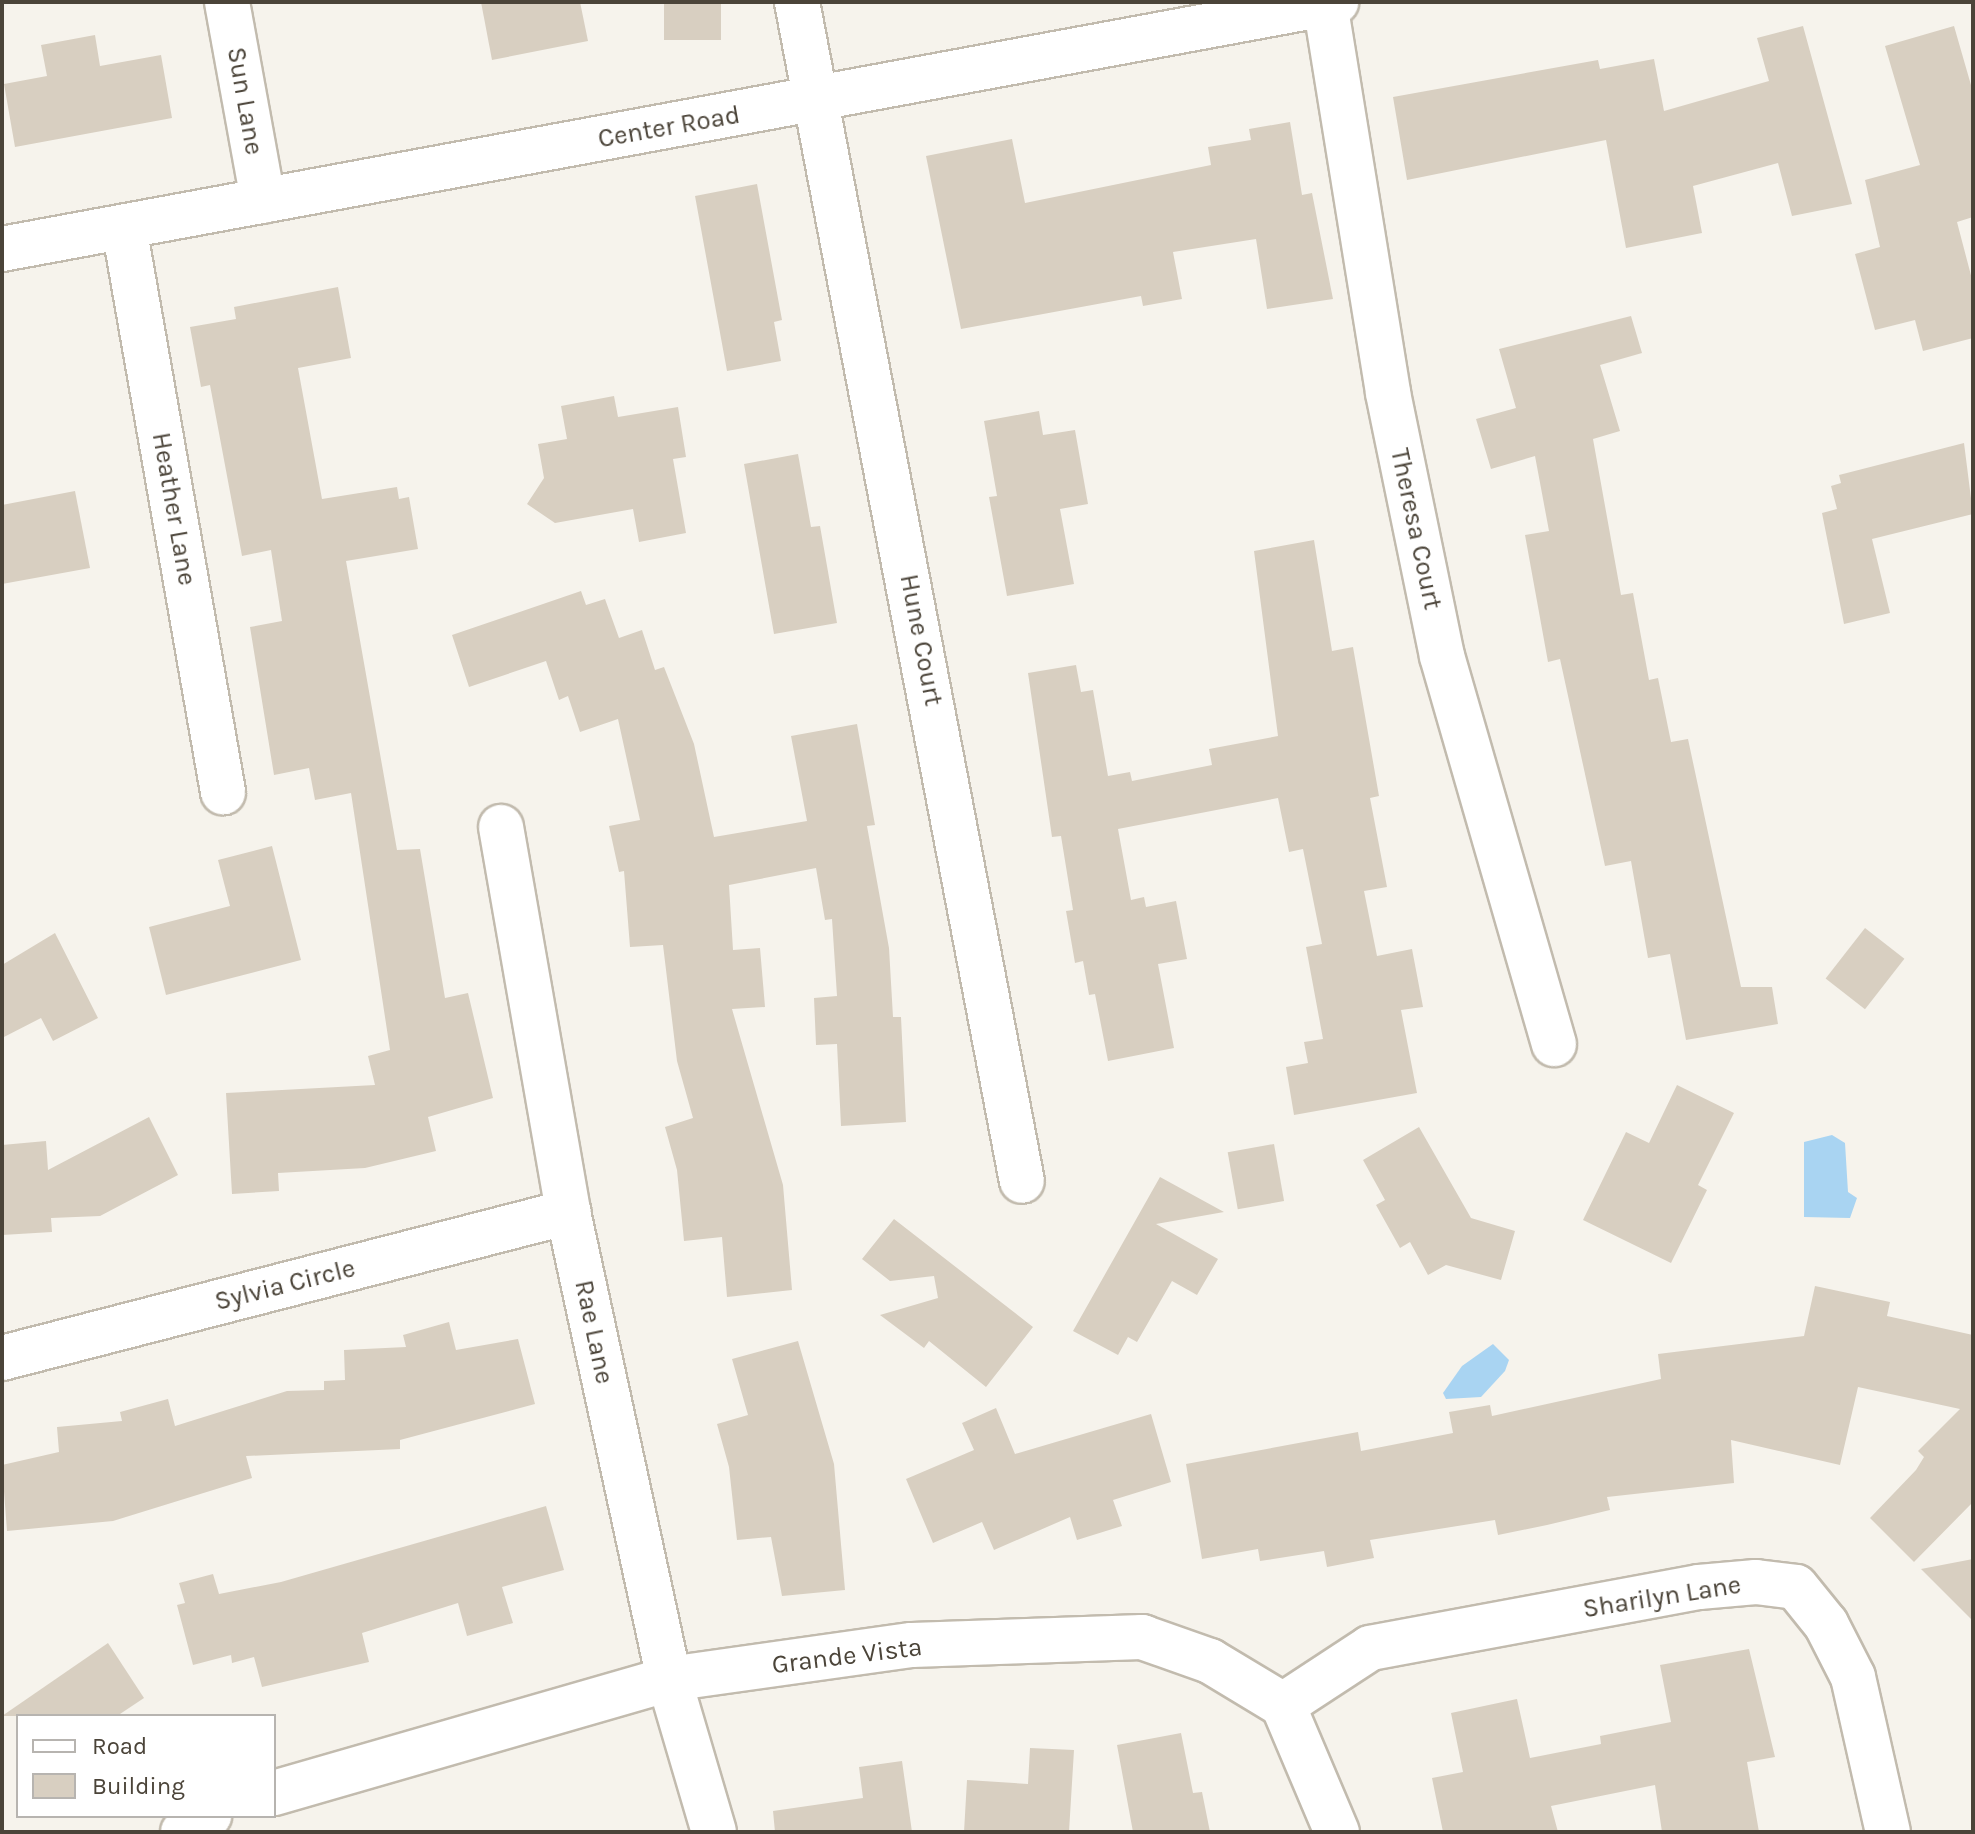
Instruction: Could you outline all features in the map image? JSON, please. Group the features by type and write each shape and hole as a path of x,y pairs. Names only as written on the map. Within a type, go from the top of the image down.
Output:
{"street":[{"name":"Sun Lane","path":"227,2 263,201"},
{"name":"Hune Court","path":"797,2 1022,1181"},
{"name":"Center Road","path":"2,249 815,101 1315,4"},
{"name":"Theresa Court","path":"1315,4 1388,393 1442,656 1554,1044"},
{"name":"Heather Lane","path":"124,227 223,792"},
{"name":"Rae Lane","path":"501,827 568,1212 669,1679 714,1832"},
{"name":"Sylvia Circle","path":"2,1358 568,1212"},
{"name":"Sharilyn Lane","path":"1283,1705 1370,1648 1699,1587 1756,1582 1796,1587 1826,1624 1853,1677 1888,1832"},
{"name":"Grande Vista","path":"276,1792 669,1679 912,1645 1142,1637 1210,1661 1283,1705"},
{"path":"1283,1705 1337,1832"},
{"path":"183,1832 206,1818"}],"water":[{"path":"1832,1135 1845,1143 1848,1192 1857,1198 1850,1218 1804,1217 1804,1142"},
{"path":"1493,1344 1509,1360 1505,1371 1481,1397 1446,1399 1443,1393 1462,1366"}],"building":[{"path":"481,2 580,2 588,41 492,60"},
{"path":"664,2 721,2 721,40 664,40"},
{"path":"1803,26 1852,204 1792,216 1778,163 1693,186 1702,233 1626,248 1606,140 1407,180 1393,97 1598,60 1600,69 1654,59 1664,111 1769,81 1757,38"},
{"path":"1954,26 1973,92 1973,217 1957,222 1973,283 1973,338 1923,351 1915,320 1875,330 1855,254 1880,247 1865,180 1920,165 1885,46"},
{"path":"95,35 100,66 161,55 172,118 15,147 4,84 47,76 41,45"},
{"path":"1290,122 1302,195 1312,193 1333,299 1267,309 1256,239 1173,252 1182,299 1143,306 1141,296 961,329 926,156 1012,139 1025,203 1211,165 1208,147 1251,140 1249,129"},
{"path":"757,184 782,320 774,322 781,361 727,371 695,196"},
{"path":"338,287 351,358 298,368 322,499 397,487 399,499 409,497 418,549 346,561 397,850 420,849 445,998 468,993 493,1098 428,1117 436,1151 365,1168 278,1173 279,1191 232,1194 226,1093 375,1085 368,1056 390,1050 351,793 315,800 309,768 274,775 250,627 282,621 271,550 242,556 210,385 201,387 190,327 236,319 234,307"},
{"path":"1631,316 1642,353 1600,365 1620,431 1593,439 1621,595 1633,593 1649,680 1658,678 1671,742 1688,739 1741,987 1772,987 1778,1024 1686,1040 1670,954 1648,958 1631,861 1605,866 1560,659 1548,662 1525,535 1549,531 1535,456 1491,469 1476,419 1516,408 1499,349"},
{"path":"614,396 618,417 678,407 686,457 673,459 686,533 639,542 633,509 555,523 527,504 544,478 538,444 567,439 561,406"},
{"path":"1039,411 1043,435 1075,430 1088,504 1060,509 1074,584 1007,596 989,497 997,496 984,421"},
{"path":"1964,443 1973,514 1872,539 1890,613 1844,624 1822,513 1837,509 1831,486 1841,483 1839,475"},
{"path":"798,454 811,527 820,526 837,623 774,634 744,464"},
{"path":"75,491 90,568 2,584 2,505"},
{"path":"1314,540 1332,651 1353,647 1379,796 1370,798 1387,887 1364,891 1377,956 1412,949 1423,1007 1401,1010 1417,1093 1294,1115 1286,1067 1308,1063 1304,1042 1323,1039 1306,947 1322,944 1303,849 1289,852 1278,798 1118,829 1131,900 1144,897 1146,907 1176,901 1187,959 1158,964 1174,1048 1108,1061 1095,994 1089,995 1083,961 1075,963 1066,911 1073,910 1061,836 1052,837 1028,673 1076,665 1081,692 1093,690 1108,776 1130,772 1132,781 1212,765 1209,749 1278,736 1254,551"},
{"path":"581,591 586,605 605,599 619,638 642,630 655,670 664,667 694,744 714,837 807,821 791,736 857,724 875,825 867,826 889,948 893,1017 901,1017 906,1122 841,1126 837,1044 816,1045 814,998 837,996 832,919 825,920 816,868 729,885 733,950 760,948 765,1007 732,1009 783,1185 792,1290 727,1297 722,1237 684,1241 677,1170 665,1127 693,1118 677,1061 663,945 630,947 624,871 619,872 609,826 640,820 618,719 580,732 568,696 559,700 546,661 469,687 452,635"},
{"path":"272,846 301,960 166,995 149,927 230,906 218,860"},
{"path":"1865,928 1904,959 1865,1009 1826,978"},
{"path":"55,933 98,1018 53,1041 41,1018 2,1038 2,965"},
{"path":"1677,1085 1734,1113 1698,1185 1707,1190 1671,1263 1583,1220 1626,1132 1649,1143"},
{"path":"149,1117 178,1175 100,1216 51,1218 52,1232 2,1235 2,1145 46,1141 48,1170"},
{"path":"1419,1127 1471,1218 1515,1231 1501,1280 1446,1265 1428,1275 1410,1242 1400,1248 1376,1205 1385,1200 1363,1160"},
{"path":"1274,1144 1284,1201 1238,1209 1228,1152"},
{"path":"1160,1177 1224,1212 1156,1224 1218,1259 1197,1295 1172,1281 1137,1342 1128,1337 1118,1355 1073,1331"},
{"path":"894,1219 1033,1327 986,1387 929,1341 924,1348 880,1315 938,1298 934,1276 890,1281 862,1259"},
{"path":"1815,1286 1890,1302 1887,1316 1973,1335 1973,1502 1914,1562 1870,1518 1916,1470 1924,1457 1918,1451 1960,1409 1858,1387 1840,1465 1731,1440 1734,1483 1607,1497 1610,1510 1498,1535 1495,1520 1370,1540 1374,1558 1327,1567 1324,1551 1260,1561 1258,1549 1202,1559 1186,1464 1358,1432 1361,1451 1453,1433 1449,1412 1490,1405 1492,1416 1661,1379 1658,1354 1804,1336"},
{"path":"449,1322 456,1350 518,1339 535,1404 400,1440 400,1449 246,1456 252,1478 113,1521 7,1531 2,1465 59,1452 57,1427 122,1421 120,1412 168,1399 175,1426 287,1391 324,1390 324,1381 345,1380 344,1350 406,1347 403,1335"},
{"path":"798,1341 834,1464 845,1590 782,1596 771,1537 737,1540 729,1467 717,1424 748,1415 732,1359"},
{"path":"996,1408 1015,1454 1151,1414 1171,1482 1113,1500 1122,1526 1077,1540 1070,1517 994,1550 982,1522 933,1543 906,1479 974,1450 962,1423"},
{"path":"546,1506 564,1570 502,1587 513,1623 467,1636 458,1603 362,1633 369,1662 262,1687 254,1657 232,1663 231,1655 193,1665 177,1605 185,1603 179,1583 213,1574 219,1594 281,1582"},
{"path":"1973,1559 1973,1621 1921,1569"},
{"path":"108,1643 144,1698 120,1714 2,1716"},
{"path":"1749,1649 1775,1757 1747,1762 1759,1832 1662,1832 1655,1785 1551,1806 1558,1832 1443,1832 1432,1778 1463,1772 1451,1713 1517,1699 1530,1758 1601,1744 1600,1736 1671,1722 1660,1665"},
{"path":"1181,1733 1193,1793 1202,1792 1210,1832 1133,1832 1117,1745"},
{"path":"1030,1748 1074,1750 1069,1832 964,1832 967,1780 1028,1784"},
{"path":"902,1761 912,1832 775,1832 773,1811 863,1798 859,1767"}]}
